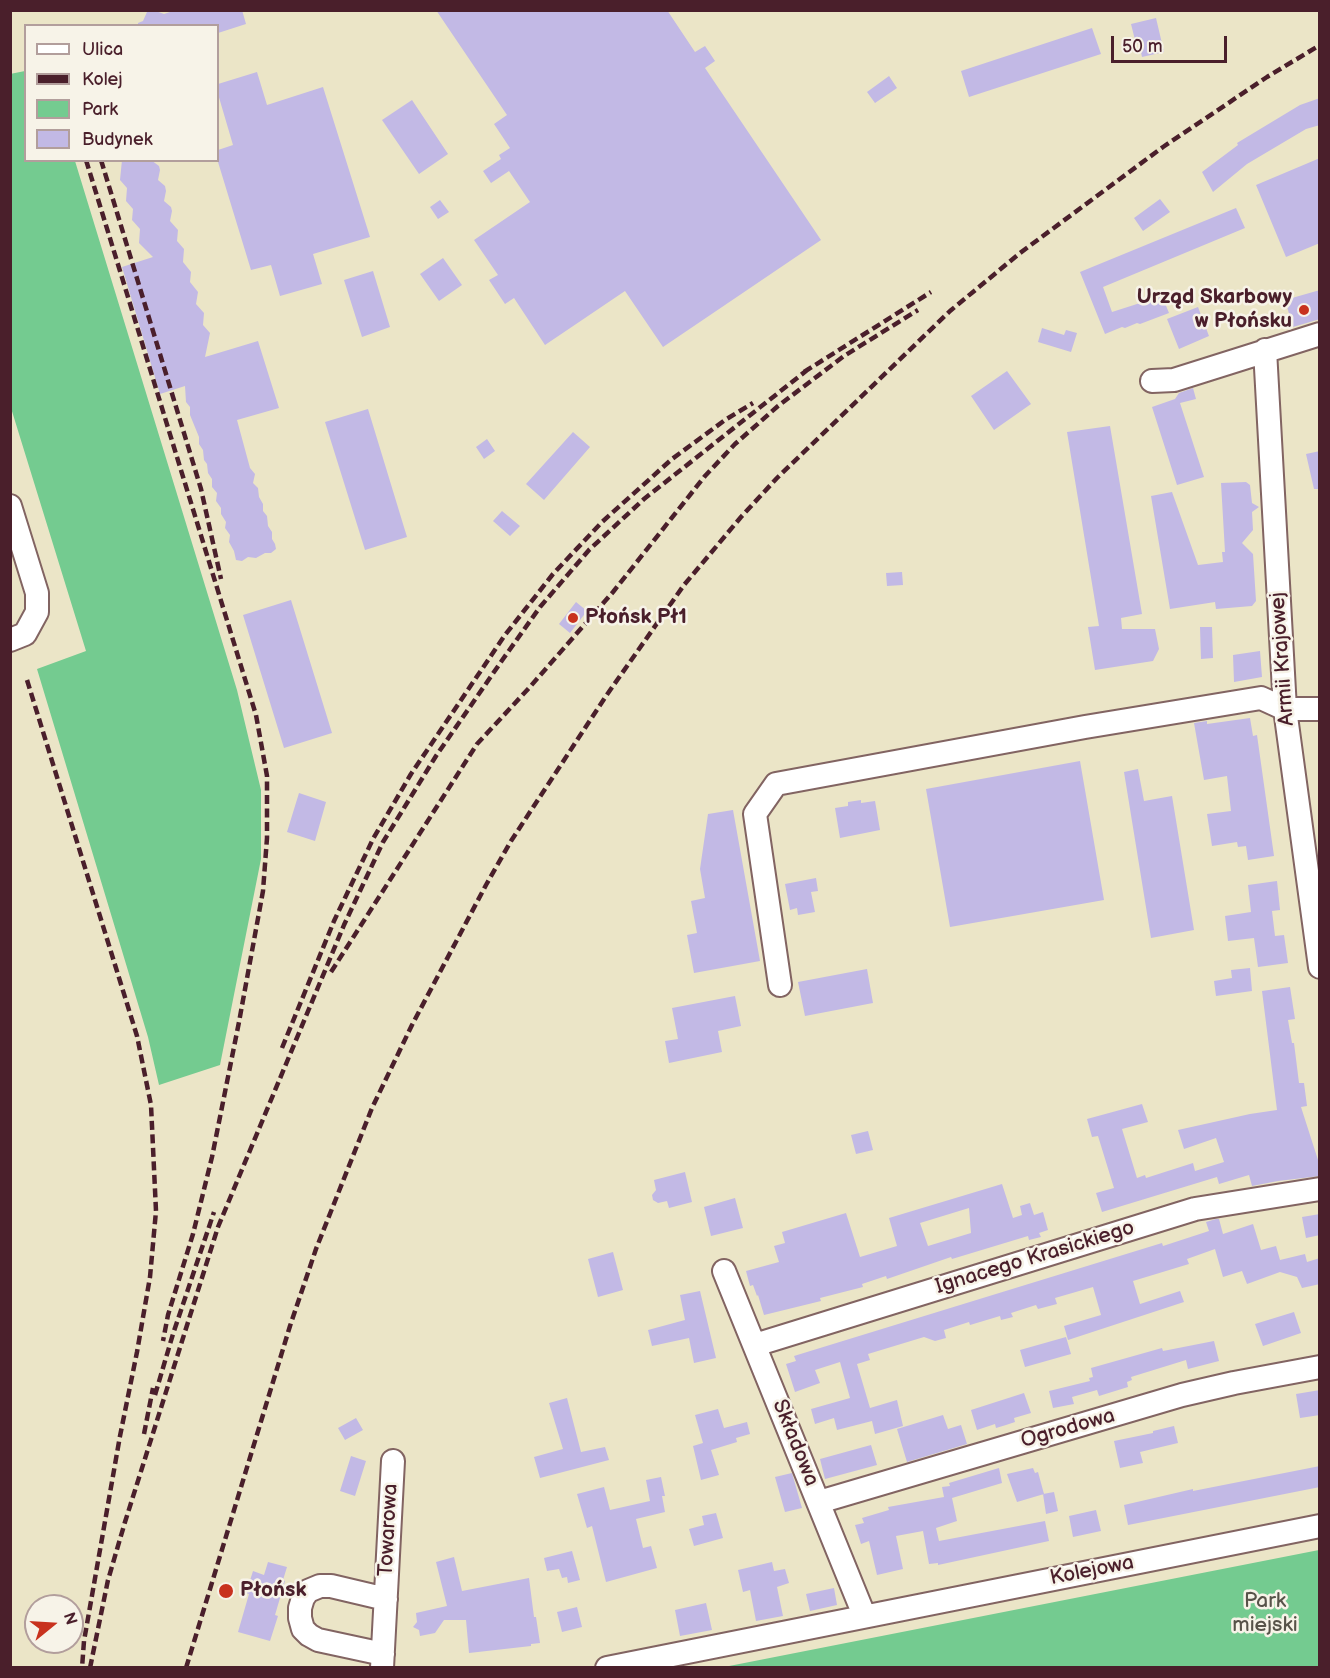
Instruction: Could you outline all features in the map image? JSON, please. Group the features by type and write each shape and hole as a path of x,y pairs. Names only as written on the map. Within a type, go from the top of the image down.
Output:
{"street":[{"path":"1152,381 1174,380 1320,334"},
{"name":"Armii Krajowej","path":"1265,350 1285,709 1314,889 1320,967"},
{"path":"10,506 37,594 38,612 25,634 10,640"},
{"path":"780,985 755,814 776,784 1085,727 1261,698 1285,709 1320,709"},
{"name":"Ignacego Krasickiego","path":"755,1345 1195,1209 1320,1189"},
{"name":"Składowa","path":"724,1271 864,1615"},
{"name":"Ogrodowa","path":"819,1502 1182,1395 1320,1367"},
{"name":"Towarowa","path":"386,1599 331,1586 320,1586 308,1591 303,1598 300,1618 303,1629 318,1640 382,1661 386,1599 393,1461"},
{"name":"Kolejowa","path":"607,1668 1320,1526"}],"green space":[{"path":"24,71 24,162 75,162 237,690 261,790 261,859 220,1065 159,1085 148,1037 37,669 86,651 11,408 10,74"},
{"name":"Park miejski","path":"1319,1550 1319,1667 724,1667"}],"building":[{"path":"153,10 164,14 176,10 242,10 246,24 219,33 219,24 138,24 143,21 147,12"},
{"path":"436,10 667,10 695,52 705,46 715,61 705,68 821,240 663,347 625,291 545,345 514,298 505,304 489,280 498,275 474,240 530,202 509,171 491,183 483,171 501,159 499,155 510,148 494,124 507,115"},
{"path":"1156,18 1164,52 1142,57 1131,24"},
{"path":"1092,28 1101,54 969,97 961,71"},
{"path":"257,72 267,105 323,87 370,237 313,254 322,284 280,296 271,265 251,270 218,162 219,150 233,145 219,97 219,84"},
{"path":"889,76 897,88 875,103 867,92"},
{"path":"1320,98 1320,125 1306,129 1247,164 1213,192 1202,172 1238,145 1237,143 1300,105"},
{"path":"412,100 448,154 419,174 382,120"},
{"path":"1320,158 1320,243 1286,257 1256,185"},
{"path":"122,162 154,162 159,166 158,180 165,186 166,191 164,201 172,211 170,221 178,230 177,241 184,249 183,262 191,272 190,282 198,292 196,304 204,313 203,325 210,333 205,357 258,341 279,408 237,420 250,468 255,474 253,483 258,488 263,511 272,532 276,549 271,553 265,553 256,558 248,557 242,561 236,560 229,542 230,535 225,528 226,522 216,501 217,493 212,487 212,479 208,473 199,437 190,415 190,407 186,402 185,386 160,394 122,267 153,257 139,243 140,229 132,220 133,209 126,201 127,188 120,180"},
{"path":"1160,199 1170,212 1143,231 1134,218"},
{"path":"440,200 449,212 438,219 430,207"},
{"path":"1236,208 1245,228 1103,287 1112,312 1162,296 1169,313 1105,334 1080,272"},
{"path":"443,258 462,285 439,301 420,274"},
{"path":"373,271 390,327 362,337 344,280"},
{"name":"Urząd Skarbowy w Płońsku","path":"1320,290 1320,319 1293,327 1285,300"},
{"path":"1198,307 1209,336 1179,349 1167,319"},
{"path":"1042,328 1064,335 1066,330 1077,333 1071,352 1038,342"},
{"path":"1007,371 1031,404 994,430 971,396"},
{"path":"1193,388 1196,399 1180,403 1204,477 1177,485 1152,407 1175,399 1179,393"},
{"path":"368,409 407,537 365,550 325,422"},
{"path":"1110,426 1142,614 1121,618 1122,629 1155,629 1159,649 1153,661 1095,670 1088,627 1099,626 1067,432"},
{"path":"573,432 590,447 544,500 526,484"},
{"path":"487,439 495,451 484,459 476,447"},
{"path":"1320,451 1320,489 1314,489 1306,454"},
{"path":"1246,482 1250,485 1252,503 1259,507 1252,512 1253,530 1242,543 1253,554 1256,601 1252,606 1216,609 1215,602 1170,609 1151,496 1172,492 1198,565 1223,562 1222,552 1225,552 1221,483"},
{"path":"502,511 520,526 510,536 493,521"},
{"path":"902,572 903,585 887,586 886,573"},
{"path":"291,600 332,733 284,748 243,615"},
{"name":"Płońsk Pł1","path":"576,602 587,611 570,633 559,624"},
{"path":"1200,627 1212,627 1213,658 1201,659"},
{"path":"1260,651 1262,677 1234,682 1233,655"},
{"path":"1250,718 1253,736 1257,735 1274,856 1248,860 1246,846 1238,847 1237,842 1212,846 1207,814 1231,811 1227,776 1204,780 1194,723 1207,721 1207,724"},
{"path":"1080,761 1104,900 950,927 926,789"},
{"path":"1138,769 1144,801 1172,796 1194,930 1151,938 1124,772"},
{"path":"299,793 326,802 315,841 287,832"},
{"path":"861,800 861,803 875,801 880,830 840,838 835,808 848,806 848,802"},
{"path":"733,810 760,961 694,973 687,935 697,933 691,901 705,898 700,869 708,814"},
{"path":"816,878 818,891 811,892 815,912 798,915 797,908 790,910 785,884"},
{"path":"1277,881 1280,910 1272,911 1275,936 1284,935 1288,963 1258,967 1254,938 1228,941 1225,916 1251,912 1248,885"},
{"path":"1250,968 1252,991 1216,996 1214,981 1232,978 1231,970"},
{"path":"867,969 873,1003 805,1016 798,982"},
{"path":"1290,987 1295,1019 1288,1020 1292,1043 1294,1043 1299,1083 1304,1083 1307,1106 1301,1107 1318,1160 1320,1160 1320,1176 1252,1186 1249,1175 1219,1184 1217,1177 1102,1212 1096,1193 1114,1188 1098,1136 1092,1137 1087,1119 1142,1104 1148,1122 1122,1129 1137,1178 1145,1175 1146,1178 1193,1163 1195,1171 1224,1162 1216,1138 1184,1149 1178,1130 1277,1110 1262,991"},
{"path":"735,996 741,1026 718,1031 722,1052 669,1063 665,1041 678,1039 672,1008"},
{"path":"868,1131 873,1150 856,1154 851,1135"},
{"path":"685,1172 692,1202 669,1208 667,1201 658,1203 653,1200 652,1195 656,1190 654,1180"},
{"path":"1002,1184 1013,1218 1022,1215 1020,1206 1030,1203 1034,1215 1043,1212 1048,1230 1039,1233 1041,1237 1029,1240 1028,1236 952,1259 951,1257 887,1279 886,1276 862,1284 863,1287 820,1298 821,1301 764,1315 758,1295 753,1285 750,1286 746,1271 779,1262 774,1246 785,1243 782,1232 846,1213 860,1257 897,1246 889,1218","holes":["969,1208 971,1233 928,1246 920,1223"]},
{"path":"735,1198 743,1228 711,1236 704,1207"},
{"path":"1320,1214 1320,1235 1306,1238 1302,1217"},
{"path":"1219,1219 1223,1234 1253,1224 1261,1250 1276,1246 1280,1260 1305,1254 1307,1262 1320,1258 1320,1284 1302,1288 1297,1277 1280,1272 1247,1284 1242,1271 1223,1277 1215,1249 1187,1259 1189,1264 1133,1281 1140,1304 1180,1291 1184,1302 1068,1340 1064,1326 1101,1315 1093,1287 1055,1298 1057,1304 1038,1309 1036,1305 1011,1313 1013,1317 1001,1320 1000,1316 944,1330 946,1338 935,1341 924,1337 868,1354 870,1360 857,1364 870,1408 897,1400 903,1426 875,1434 872,1421 837,1430 834,1418 815,1424 811,1409 850,1398 840,1362 815,1370 820,1383 795,1392 786,1364 796,1361 794,1356 1162,1243 1163,1246 1209,1231 1206,1222"},
{"path":"613,1252 623,1290 598,1297 588,1259"},
{"path":"700,1291 716,1358 694,1363 689,1338 652,1346 648,1330 685,1320 680,1295"},
{"path":"1294,1312 1301,1333 1263,1346 1255,1324"},
{"path":"1066,1337 1071,1354 1025,1367 1020,1350"},
{"path":"1214,1341 1219,1361 1188,1369 1186,1360 1131,1377 1132,1380 1127,1382 1128,1387 1099,1396 1097,1390 1072,1397 1074,1404 1053,1408 1049,1391 1090,1381 1089,1378 1093,1377 1091,1368 1162,1348 1163,1351"},
{"path":"1320,1390 1320,1415 1300,1418 1296,1394"},
{"path":"1024,1393 1031,1413 1014,1418 1015,1422 1006,1425 996,1428 995,1424 977,1430 971,1410"},
{"path":"567,1398 581,1452 605,1447 609,1460 540,1478 534,1457 563,1449 549,1403"},
{"path":"718,1409 724,1428 747,1422 750,1434 736,1438 737,1442 711,1450 719,1475 701,1480 693,1446 703,1443 695,1415"},
{"path":"943,1415 948,1429 961,1425 967,1444 907,1462 897,1429"},
{"path":"356,1418 363,1430 345,1440 338,1428"},
{"path":"1174,1426 1178,1443 1140,1452 1143,1463 1120,1468 1114,1441"},
{"path":"871,1445 877,1465 825,1479 820,1459"},
{"path":"351,1456 366,1461 355,1496 340,1491"},
{"path":"1320,1466 1320,1487 1128,1525 1124,1505 1193,1489 1193,1491"},
{"path":"999,1468 1002,1483 952,1498 957,1521 936,1528 939,1541 1045,1521 1049,1541 938,1565 938,1563 929,1564 923,1531 896,1536 903,1569 877,1575 869,1541 861,1544 855,1525 864,1523 862,1518 889,1510 888,1507 944,1497 942,1487 950,1486 949,1483"},
{"path":"1033,1468 1035,1473 1038,1472 1044,1494 1017,1502 1007,1474"},
{"path":"792,1473 802,1508 785,1512 775,1477"},
{"path":"661,1477 665,1496 662,1496 665,1512 636,1519 643,1548 651,1546 657,1568 606,1582 592,1526 587,1528 577,1494 604,1487 610,1510 650,1501 646,1480"},
{"path":"1054,1492 1058,1511 1046,1514 1043,1494"},
{"path":"1096,1510 1101,1531 1073,1537 1069,1516"},
{"path":"716,1513 723,1538 694,1546 689,1529 704,1525 702,1516"},
{"path":"572,1551 580,1580 568,1583 567,1577 562,1578 559,1569 547,1571 544,1558"},
{"path":"454,1557 462,1591 529,1578 540,1643 469,1653 466,1620 444,1620 435,1633 420,1636 419,1630 413,1627 417,1622 416,1613 447,1606 436,1562"},
{"path":"268,1562 287,1567 275,1615 278,1616 270,1641 238,1632 253,1571 264,1575"},
{"path":"772,1562 774,1571 785,1569 789,1583 777,1587 783,1616 756,1621 750,1590 743,1592 738,1570"},
{"path":"834,1588 837,1605 810,1611 806,1594"},
{"path":"706,1603 712,1630 680,1636 675,1610"},
{"path":"577,1607 582,1627 562,1632 557,1612"}],"railway":[{"path":"186,1668 290,1326 316,1249 372,1108 412,1025 486,885 511,841 606,696 684,585 741,517 777,478 950,311 1020,253 1163,147 1267,77 1320,45"},
{"path":"87,162 256,715 267,776 267,838 263,891 239,1022 212,1157 193,1234 168,1315 163,1341"},
{"path":"102,162 201,489 221,579"},
{"path":"804,372 931,292"},
{"path":"331,972 477,744 613,592 705,476 735,444 778,406 844,356 918,310"},
{"path":"90,1668 108,1580 218,1227 344,925 383,842 436,756 503,659 540,607 589,550 644,499 811,367"},
{"path":"282,1048 334,921 373,839 411,774 505,635 553,574 602,522 672,459 725,420 753,403"},
{"path":"27,680 137,1036 151,1105 156,1211 150,1277 84,1641 82,1668"},
{"path":"155,1395 214,1212"},
{"path":"144,1434 153,1388"}],"place":[{"name":"Urząd Skarbowy w Płońsku","path":"1304,310"},
{"name":"Płońsk Pł1","path":"573,618"},
{"name":"Płońsk","path":"226,1591"}]}
